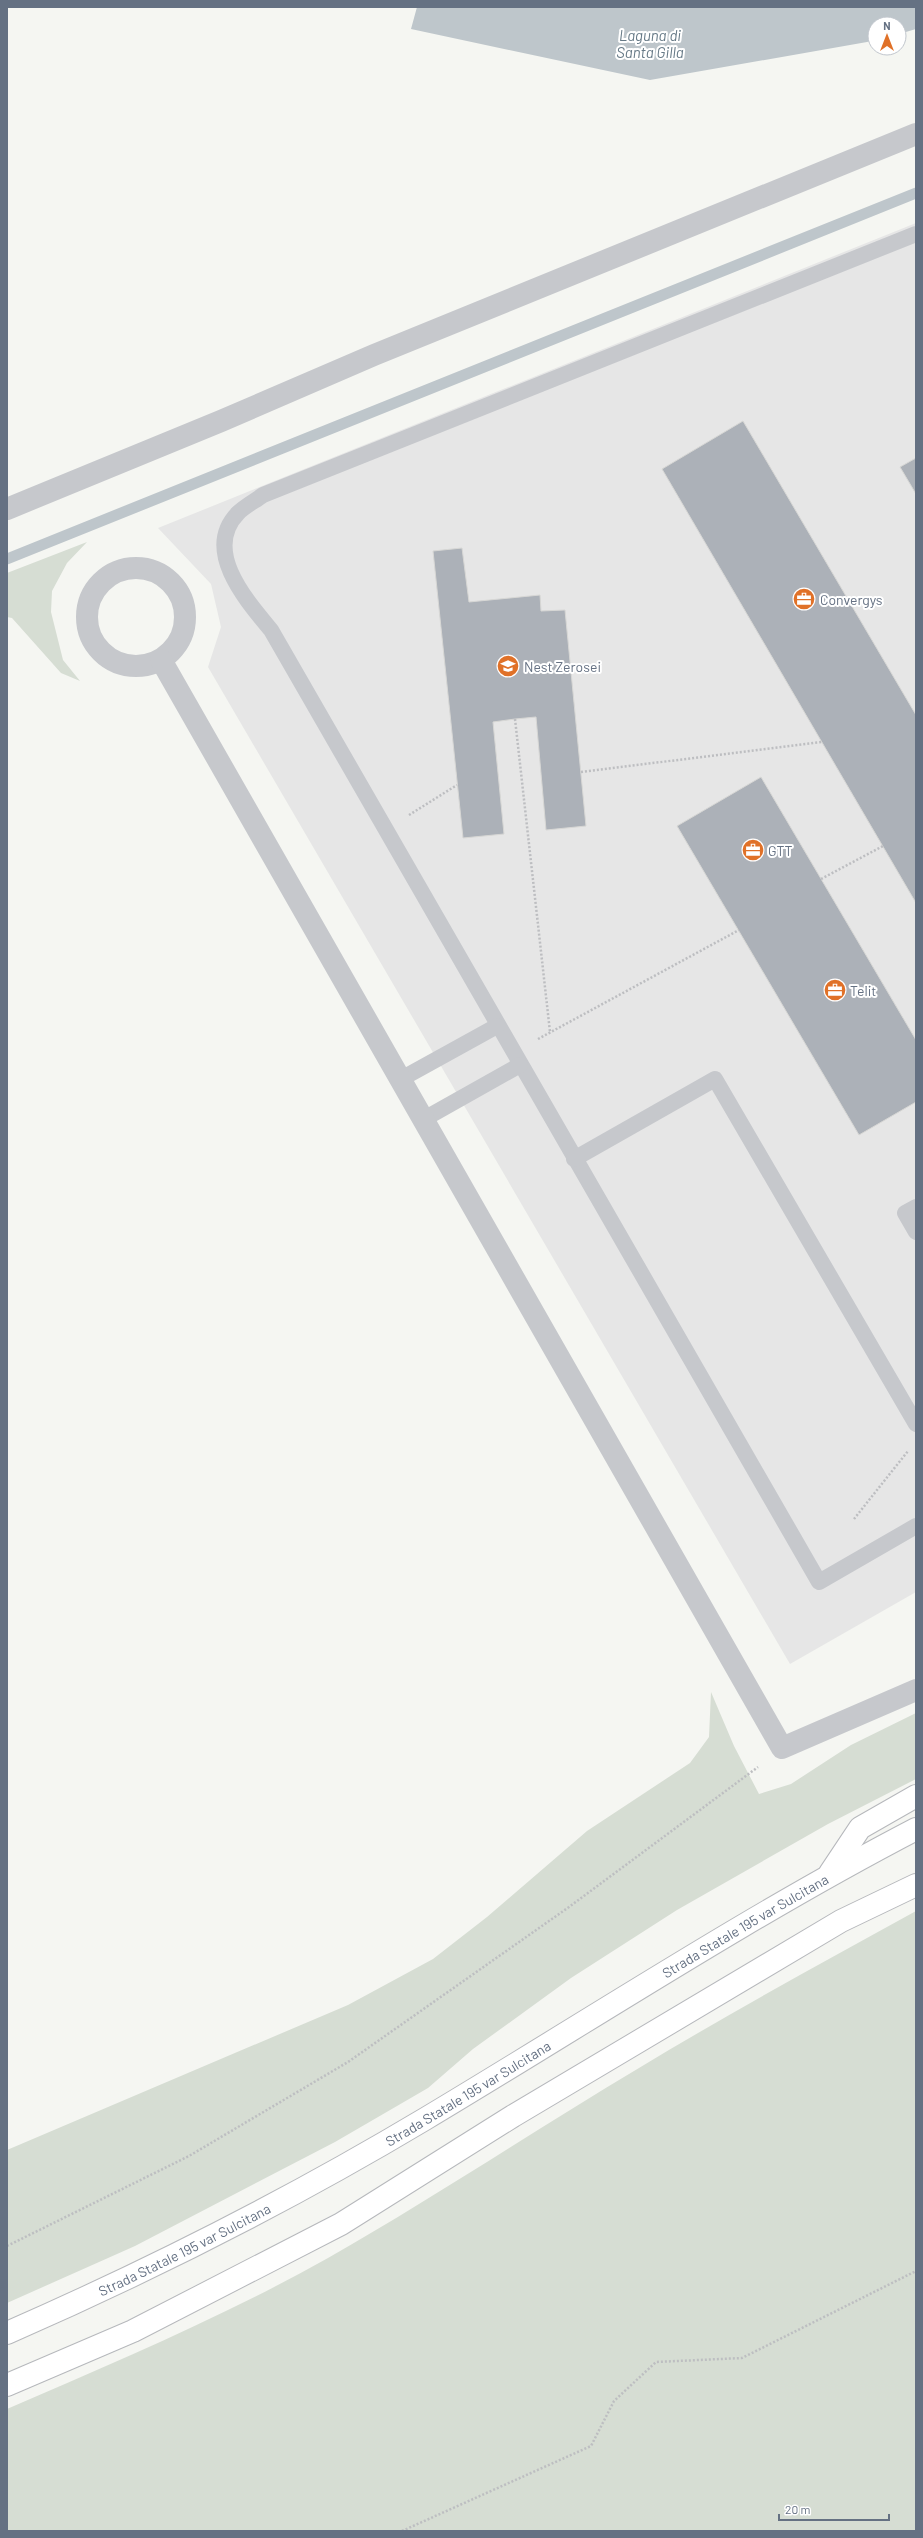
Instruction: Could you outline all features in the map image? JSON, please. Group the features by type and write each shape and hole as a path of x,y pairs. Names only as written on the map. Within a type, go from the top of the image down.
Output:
{"highway":[{"path":"830,1874 860,1828 916,1796"},
{"name":"Strada Statale 195 var Sulcitana","path":"7,2333 228,2230 424,2120 696,1951 830,1874 916,1829"},
{"path":"7,2385 133,2331 341,2224 513,2116 841,1921 916,1885"}],"street":[{"path":"7,509 221,421 374,355 916,134"},
{"path":"140,568 156,572 168,580 178,592 185,606 186,622 182,637 173,650 161,660 145,666 128,666 112,660 98,650 90,635 87,618 89,602 98,586 110,575 125,569 140,568"},
{"path":"161,660 782,1748 916,1690"}],"lane":[{"path":"916,234 263,495 238,514 224,537 227,565 248,602 271,630 497,1026 819,1582 916,1526"},
{"path":"401,1080 497,1026"},
{"path":"424,1119 517,1059"},
{"path":"574,1159 715,1080 916,1424"},
{"path":"916,1207 905,1213 916,1232"}],"path":[{"path":"515,719 550,1032"},
{"path":"581,772 822,742"},
{"path":"386,830 457,784"},
{"path":"821,879 883,846"},
{"path":"517,1059 550,1032 739,930"},
{"path":"854,1519 911,1448"},
{"path":"7,2246 189,2156 348,2062 562,1912 782,1748"},
{"path":"402,2531 591,2446 614,2400 656,2362 742,2358 916,2271"}],"shaded area":[{"path":"916,223 916,1592 790,1664 208,667 221,627 211,584 158,528"},
{"path":"87,542 67,563 52,591 51,612 63,660 80,681 61,673 12,618 7,617 7,573"},
{"path":"711,1692 734,1746 759,1794 791,1784 851,1745 916,1713 916,1779 828,1824 677,1910 571,1978 473,2049 428,2088 335,2142 135,2246 7,2303 7,2150 348,2005 433,1959 487,1917 587,1831 690,1763 709,1737"},
{"path":"916,1911 916,2531 7,2531 7,2409 210,2319 328,2258 406,2212 673,2048"}],"water":[{"name":"Laguna di Santa Gilla","path":"417,7 916,7 916,29 907,32 907,16 867,16 867,42 650,80 411,29"}],"building":[{"path":"743,421 916,715 916,903 662,469"},
{"path":"916,458 916,494 900,467"},
{"name":"Nest Zerosei","path":"462,548 469,602 540,595 541,611 565,610 586,826 546,830 536,717 515,719 493,722 504,834 463,838 433,551"},
{"path":"761,777 916,1040 916,1102 859,1135 677,826"}],"waterway":[{"path":"7,559 916,193"}],"place":[{"name":"Convergys","path":"804,599"},
{"name":"Nest Zerosei","path":"508,666"},
{"name":"GTT","path":"753,850"},
{"name":"Telit","path":"835,990"}]}
